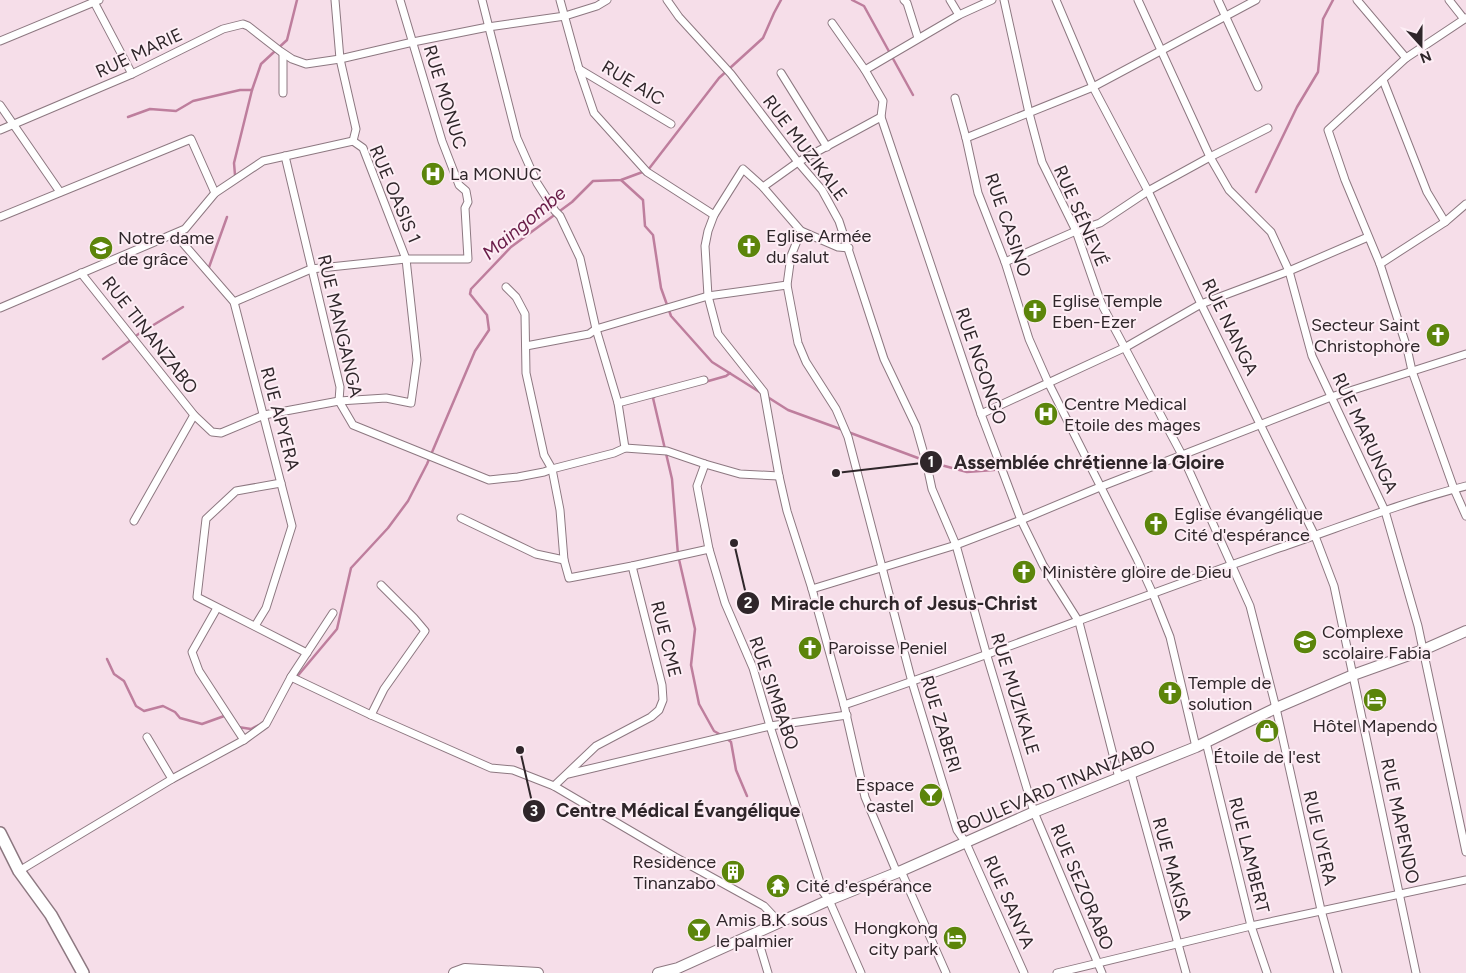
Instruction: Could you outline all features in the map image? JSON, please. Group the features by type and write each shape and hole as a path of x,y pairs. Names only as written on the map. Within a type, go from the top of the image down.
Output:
{"main road":[{"path":"0,833 19,871 51,915 83,973"}],"street":[{"name":"RUE OASIS 1","path":"335,0 340,59 356,129 353,140 363,148 406,259 417,360 411,403 386,398 338,400"},
{"name":"RUE MONUC","path":"400,0 442,141 459,185 466,191 468,202 465,208 468,259 406,259"},
{"path":"482,0 517,138 537,183 557,213 580,258 596,329 618,403 625,448"},
{"name":"RUE AIC","path":"560,0 579,69 594,113 645,171 714,215"},
{"path":"279,50 292,59 306,64 340,59 413,42 565,16 597,6 607,0"},
{"name":"RUE MUZIKALE","path":"667,0 679,17 729,71 798,162 822,190 839,221 884,359 916,426 932,489 956,545 1034,812"},
{"path":"904,0 907,3 918,38"},
{"path":"950,0 959,15"},
{"path":"865,70 959,15 992,0"},
{"name":"RUE SÉNEVÉ","path":"1004,0 1042,162 1076,231 1101,303 1182,455 1233,565 1250,606 1276,708"},
{"name":"RUE NANGA","path":"1056,0 1093,87 1148,191 1201,304 1315,536 1334,586 1353,675"},
{"name":"RUE MARUNGA","path":"1138,0 1210,157 1229,190 1271,232 1289,271 1312,356 1385,511 1423,650 1466,852"},
{"path":"1218,0 1258,87"},
{"path":"966,138 1093,87 1256,0"},
{"path":"1357,0 1406,58"},
{"path":"1449,0 1465,19 1406,58 1328,130 1345,180 1380,264 1407,348 1412,371 1454,489 1466,516"},
{"path":"0,41 95,1 132,74"},
{"name":"RUE NGONGO","path":"832,23 865,70 883,101 882,117 981,414 1020,520 1043,565 1079,622 1119,778"},
{"name":"RUE MARIE","path":"0,130 132,74 223,29 242,24 248,26 279,50"},
{"path":"279,50 283,93"},
{"name":"RUE AIC","path":"579,69 671,124"},
{"path":"781,73 827,147"},
{"path":"1383,80 1427,192 1446,222"},
{"name":"RUE CASINO","path":"955,98 978,193 1005,262 1029,339 1048,382 1153,594 1170,637 1201,744"},
{"path":"0,105 60,192"},
{"path":"763,187 798,162 882,117"},
{"path":"1005,262 1076,231 1100,223 1148,191 1268,128"},
{"path":"0,217 190,139 215,193"},
{"path":"0,308 185,229 215,193 263,161 353,140"},
{"name":"RUE MANGANGA","path":"285,156 340,386 338,400 354,425 489,480 518,478 552,469"},
{"path":"849,248 838,247 801,231 763,187 743,169 714,215 705,246 708,296 718,334 764,392 779,476 844,705 865,797 946,973"},
{"path":"1380,264 1446,222 1465,207"},
{"path":"526,346 589,334 596,329 708,296 787,285 791,256 801,231"},
{"name":"RUE APYERA","path":"175,234 234,302 292,526 266,608 255,626"},
{"path":"981,414 1126,347 1201,304 1289,271 1368,237"},
{"path":"234,302 311,269 406,259"},
{"name":"RUE TINANZABO","path":"81,273 194,415 134,521"},
{"name":"RUE ZABERI","path":"787,285 798,343 803,356 836,409 848,437 912,682 957,830 966,843"},
{"path":"506,287 516,297 525,314 526,373 544,455 552,469 560,510 564,560 569,578 709,549"},
{"path":"812,589 956,545 1331,398 1464,354"},
{"path":"618,403 704,380"},
{"path":"194,415 212,432 221,433 264,415 338,400"},
{"path":"552,469 614,453 625,448 665,451 740,474 779,476"},
{"name":"RUE SIMBABO","path":"705,464 698,486 709,549 725,604 753,668 823,892 829,900 861,973"},
{"path":"281,483 236,491 206,519 197,597 307,653"},
{"path":"844,705 987,656 1385,511 1466,486"},
{"path":"461,518 536,554 564,560"},
{"name":"RUE CME","path":"554,786 596,746 651,717 659,710 664,700 662,685 632,566"},
{"path":"371,715 384,689 425,631 381,585"},
{"path":"217,608 192,652 199,671 244,740"},
{"path":"19,871 172,779 244,740 266,724 307,653 333,613"},
{"name":"BOULEVARD TINANZABO","path":"658,973 678,968 829,900 899,872 1034,812 1201,744 1276,708 1353,675 1423,650 1466,631"},
{"name":"RUE MAPENDO","path":"1353,675 1416,973"},
{"path":"294,678 371,715 491,768 513,770 554,786 674,857 764,906 779,922"},
{"name":"RUE UYERA","path":"1276,708 1321,910 1338,973"},
{"path":"568,774 770,726 846,715"},
{"path":"147,737 172,779"},
{"name":"RUE LAMBERT","path":"1201,744 1251,926 1267,973"},
{"name":"RUE MAKISA","path":"1130,774 1186,973"},
{"name":"RUE SEZORABO","path":"1034,812 1102,973"},
{"name":"RUE SANYA","path":"966,843 1024,973"},
{"path":"1057,973 1321,910 1466,880"},
{"path":"756,933 768,973"},
{"path":"454,973 465,969 538,973"}],"waterway":[{"path":"235,175 234,163 252,90 261,64 287,40 297,0"},
{"name":"Maingombe","path":"290,685 337,629 351,568 388,528 408,501 427,464 475,351 489,330 487,315 470,294 471,289 511,247 572,202 593,181 621,180 648,170 719,78 763,38 781,0"},
{"path":"852,0 864,6 913,95"},
{"path":"1256,192 1297,107 1318,72 1323,19 1333,0"},
{"path":"128,117 150,109 176,111 193,101 240,90 252,90"},
{"path":"621,180 643,200 645,226 653,235 661,288 671,316 712,362 788,410 843,430"},
{"path":"208,270 227,217"},
{"path":"137,335 183,307"},
{"path":"103,359 131,340"},
{"path":"705,382 730,373"},
{"path":"656,395 653,398 672,479 678,555 695,629 691,665 699,704 714,731 721,735"},
{"path":"848,432 926,461 967,472 994,470"},
{"path":"107,659 114,674 124,681 136,706 144,711 163,706 175,712 180,718 202,724 227,715"},
{"path":"238,727 251,729 259,725"},
{"path":"726,738 731,742 736,770 747,796"}],"place":[{"name":"La MONUC","path":"433,174"},
{"name":"Eglise Armée du salut","path":"749,246"},
{"name":"Notre dame de grâce","path":"101,248"},
{"name":"Eglise Temple Eben-Ezer","path":"1035,311"},
{"name":"Secteur Saint Christophore","path":"1438,335"},
{"name":"Centre Medical Etoile des mages","path":"1046,414"},
{"name":"Assemblée chrétienne la Gloire","path":"836,473"},
{"name":"Eglise évangélique Cité d'espérance","path":"1156,524"},
{"name":"Miracle church of Jesus-Christ","path":"734,543"},
{"name":"Ministère gloire de Dieu","path":"1024,572"},
{"name":"Complexe scolaire Fabia","path":"1305,642"},
{"name":"Paroisse Peniel","path":"810,648"},
{"name":"Temple de solution","path":"1170,693"},
{"name":"Hôtel Mapendo","path":"1375,700"},
{"name":"Étoile de l'est","path":"1267,731"},
{"name":"Centre Médical Évangélique","path":"520,750"},
{"name":"Espace castel","path":"931,795"},
{"name":"Residence Tinanzabo","path":"733,872"},
{"name":"Cité d'espérance","path":"778,886"},
{"name":"Amis B.K sous le palmier","path":"699,930"},
{"name":"Hongkong city park","path":"955,938"}]}
